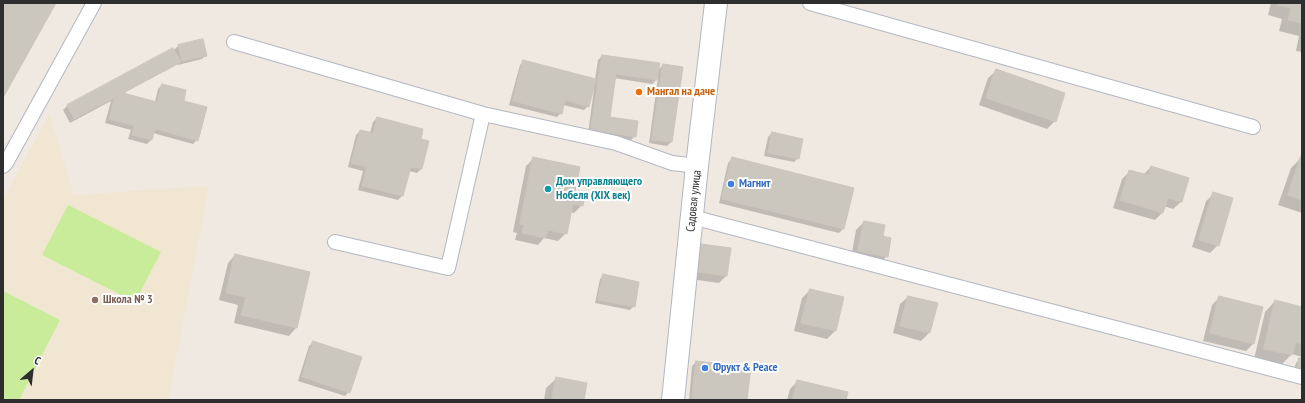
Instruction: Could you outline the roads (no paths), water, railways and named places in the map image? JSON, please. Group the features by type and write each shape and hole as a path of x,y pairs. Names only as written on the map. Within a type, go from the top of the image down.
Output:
{"street":[{"name":"Садовая улица","path":"673,400 697,166 716,3"}],"lane":[{"path":"3,166 94,3"},
{"path":"810,3 1253,127"},
{"path":"234,42 483,114 616,143 672,163 697,166"},
{"path":"335,242 448,268 483,114"},
{"path":"692,217 1302,377"}],"place":[{"name":"Мангал на даче","path":"639,92"},
{"name":"Магнит","path":"731,184"},
{"name":"Дом управляющего Нобеля (XIX век)","path":"548,189"},
{"name":"Школа № 3","path":"95,300"},
{"name":"Фрукт & Peace","path":"705,368"}]}
